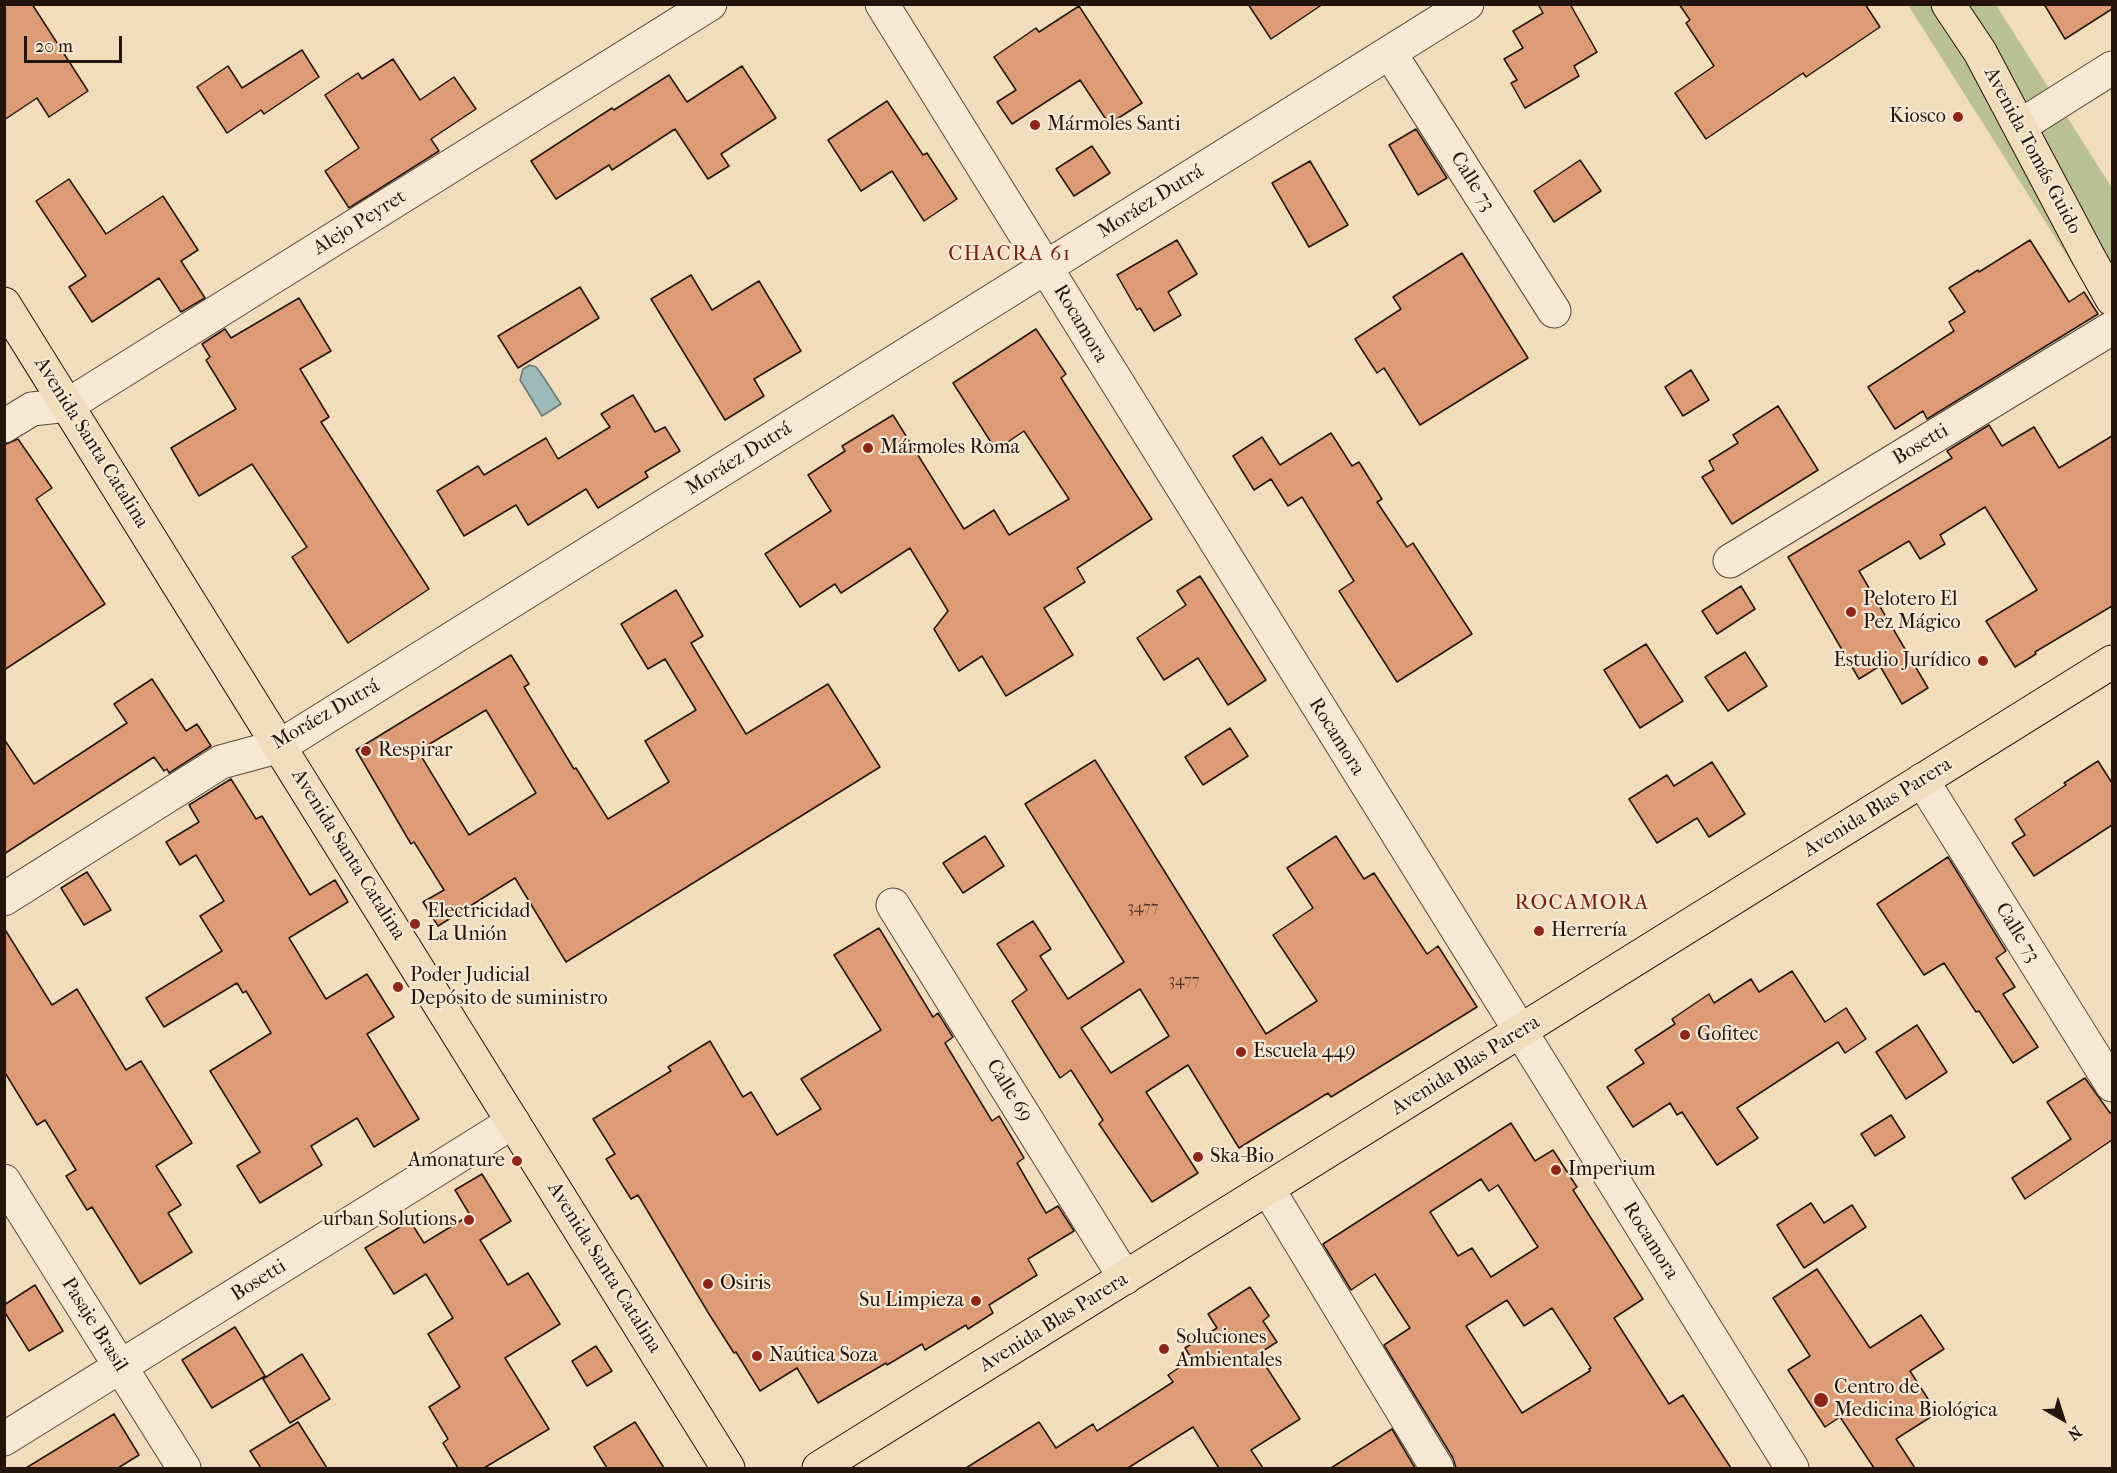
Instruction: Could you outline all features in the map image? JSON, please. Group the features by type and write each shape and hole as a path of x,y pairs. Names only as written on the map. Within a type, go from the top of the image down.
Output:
{"main road":[{"name":"Avenida Tomás Guido","path":"1948,4 1980,52 2112,299"},
{"name":"Avenida Santa Catalina","path":"4,304 728,1468"},
{"name":"Avenida Blas Parera","path":"819,1468 2112,662"}],"street":[{"name":"Alejo Peyret","path":"4,426 32,409 68,405 710,4"},
{"name":"Rocamora","path":"882,4 1792,1468"},
{"name":"Moráez Dutrá","path":"4,899 220,762 280,746 1467,4"},
{"name":"Calle 73","path":"1390,53 1554,311"},
{"path":"2020,126 2112,68"},
{"name":"Bosetti","path":"1730,561 2112,328"},
{"name":"Calle 73","path":"1922,780 2112,1084"},
{"name":"Calle 69","path":"893,905 1125,1278"},
{"name":"Bosetti","path":"4,1439 513,1122"},
{"name":"Pasaje Brasil","path":"4,1181 184,1468"},
{"path":"1268,1189 1437,1468"}],"green space":[{"path":"1908,5 1996,5 2112,188 2112,327"}],"water":[{"path":"530,365 536,367 540,372 561,404 542,416 520,380 523,369"}],"building":[{"path":"4,4 32,4 88,91 49,117 37,98 4,120"},
{"path":"1248,4 1323,4 1271,39"},
{"path":"1538,4 1570,4 1597,52 1574,66 1579,76 1525,108 1511,83 1517,80 1504,59 1523,48 1513,31 1543,13"},
{"path":"1679,4 1865,4 1880,27 1806,77 1803,73 1706,139 1675,93 1714,66 1686,23 1690,20"},
{"path":"2044,4 2112,4 2112,9 2065,39"},
{"path":"1079,6 1142,103 1109,124 1080,80 1012,124 997,102 1016,90 994,57 1036,28 1039,32"},
{"path":"302,50 319,77 264,114 261,110 227,133 197,87 228,66 242,88"},
{"path":"393,59 420,100 454,77 476,109 431,139 439,151 349,208 325,171 359,148 325,95 358,73 362,79"},
{"path":"742,66 776,118 721,154 729,166 708,179 675,129 612,170 609,165 556,199 531,161 612,108 614,110 669,75 687,102"},
{"path":"887,101 923,155 927,153 957,199 924,221 892,171 861,191 828,140"},
{"path":"1416,129 1447,178 1418,195 1389,145"},
{"path":"1092,146 1110,173 1074,196 1056,169"},
{"path":"1580,160 1601,191 1554,222 1534,191"},
{"path":"1310,161 1348,225 1309,247 1272,183"},
{"path":"69,179 106,234 163,196 198,250 181,261 205,298 181,312 159,278 92,322 69,287 86,276 36,201"},
{"path":"1177,240 1197,274 1168,292 1181,315 1154,331 1140,308 1137,310 1117,275"},
{"path":"2030,240 2069,302 2084,292 2098,314 1927,419 1923,411 1895,429 1868,387 1954,331 1949,322 1965,312 1949,288"},
{"path":"1462,253 1528,358 1420,425 1384,368 1377,373 1355,339 1401,309 1393,297"},
{"path":"691,275 712,310 759,281 801,351 754,379 764,396 725,420 651,299"},
{"path":"580,287 599,318 518,368 498,336"},
{"path":"299,298 331,351 300,369 329,417 321,422 429,589 348,643 292,557 307,547 252,464 199,496 171,448 236,409 206,360 210,357 202,344 225,329 231,338"},
{"path":"1036,329 1066,374 1061,378 1152,519 1077,568 1085,582 1044,608 1073,655 1006,696 982,656 959,671 934,629 948,611 910,548 841,593 835,584 800,607 765,554 831,511 808,475 845,451 842,446 893,415 964,529 994,510 1009,535 1069,499 1024,431 996,450 953,383"},
{"path":"1691,370 1709,400 1683,416 1665,387"},
{"path":"633,395 655,432 665,427 680,451 645,472 648,477 598,508 586,489 528,525 516,505 464,536 437,491 478,466 484,475 546,438 558,459 610,427 601,414"},
{"path":"1778,406 1818,470 1732,524 1702,477 1714,470 1709,461 1738,443 1733,435"},
{"path":"1989,425 2002,446 2034,427 2059,468 2112,436 2112,606 2035,652 2036,654 2015,667 1986,621 2037,590 1985,507 1940,535 1945,544 1920,559 1909,541 1859,571 1928,688 1902,704 1880,666 1859,679 1788,557 1952,458 1947,451"},
{"path":"1331,433 1352,466 1359,462 1382,499 1377,502 1407,547 1413,543 1472,634 1397,682 1339,591 1354,581 1302,497 1288,506 1271,479 1254,490 1233,456 1262,437 1280,465"},
{"path":"18,439 52,488 36,499 105,604 4,670 4,445"},
{"path":"1200,576 1266,680 1228,705 1198,658 1164,680 1137,638 1186,605 1177,591"},
{"path":"1741,586 1755,609 1717,634 1702,611"},
{"path":"676,590 703,636 691,643 746,734 828,684 880,767 566,962 515,878 438,926 423,902 444,890 414,842 411,844 356,750 511,655 529,684 524,687 574,769 576,768 608,819 669,782 645,741 696,710 665,659 648,669 621,624","holes":["486,710 536,793 469,835 418,751"]},
{"path":"1646,644 1683,701 1640,728 1604,670"},
{"path":"1745,652 1767,686 1728,711 1705,677"},
{"path":"152,679 186,731 197,724 211,746 169,773 167,769 164,771 154,757 4,854 4,739 34,784 127,723 114,704"},
{"path":"1230,728 1248,756 1203,785 1185,757"},
{"path":"1095,760 1266,1034 1317,1001 1273,935 1313,908 1287,868 1336,836 1364,879 1374,873 1427,954 1438,946 1477,1007 1331,1097 1328,1093 1239,1148 1188,1065 1146,1092 1198,1173 1152,1202 1099,1124 1103,1120 1071,1070 1060,1078 1012,1001 1027,990 997,944 1033,921 1051,949 1040,956 1068,999 1124,962 1025,804","holes":["1140,989 1169,1036 1111,1073 1081,1028"]},
{"path":"2098,761 2112,783 2112,825 2034,876 2012,843 2025,835 2015,819"},
{"path":"1712,762 1745,814 1709,837 1697,818 1657,843 1629,799 1667,775 1674,786"},
{"path":"231,779 256,819 262,816 310,895 335,880 348,902 289,938 326,999 367,974 394,1017 367,1034 419,1119 374,1147 357,1118 311,1146 322,1165 260,1203 237,1166 260,1152 210,1071 271,1033 246,991 243,993 237,983 164,1027 146,998 222,951 200,916 224,901 196,855 180,865 166,842 199,822 189,805"},
{"path":"985,836 1004,866 963,893 943,863"},
{"path":"1948,857 2006,951 1996,958 2015,987 2003,994 2038,1047 2013,1063 1944,963 1924,975 1877,904"},
{"path":"87,872 111,910 84,925 61,888"},
{"path":"4,928 52,1005 77,989 126,1070 141,1061 192,1143 156,1166 181,1205 168,1213 192,1252 140,1284 92,1207 87,1210 66,1176 76,1170 45,1120 37,1125 4,1071"},
{"path":"879,928 933,1017 938,1013 953,1037 945,1043 992,1121 999,1116 1024,1158 1017,1163 1046,1213 1058,1206 1074,1231 1028,1259 1037,1275 989,1305 993,1313 968,1329 966,1325 925,1350 922,1344 818,1403 797,1368 760,1391 709,1314 638,1195 631,1199 606,1159 615,1154 593,1119 671,1071 668,1067 710,1041 743,1097 751,1092 777,1135 821,1109 801,1079 881,1030 834,955"},
{"path":"1792,971 1825,1022 1846,1008 1866,1039 1845,1053 1838,1042 1737,1108 1758,1138 1717,1165 1682,1112 1677,1115 1670,1103 1633,1127 1607,1087 1644,1063 1635,1050 1675,1024 1672,1019 1709,994 1714,1003 1751,979 1759,992"},
{"path":"1917,1025 1947,1072 1906,1099 1876,1052"},
{"path":"2085,1078 2110,1113 2112,1112 2112,1140 2025,1199 2012,1178 2071,1139 2047,1102"},
{"path":"1891,1115 1905,1137 1875,1156 1861,1134"},
{"path":"1511,1123 1535,1161 1553,1150 1577,1187 1573,1190 1643,1299 1614,1318 1669,1404 1683,1395 1731,1468 1456,1468 1453,1458 1384,1345 1410,1328 1375,1274 1351,1290 1323,1244","holes":["1481,1179 1489,1191 1498,1185 1538,1247 1491,1277 1472,1248 1458,1256 1430,1212","1507,1300 1524,1326 1552,1308 1591,1368 1590,1371 1522,1413 1466,1326"]},
{"path":"482,1174 511,1221 480,1240 508,1285 528,1273 560,1324 505,1358 549,1429 484,1468 458,1468 443,1443 448,1439 429,1407 460,1387 428,1334 453,1318 426,1274 394,1294 365,1248 410,1221 424,1243 470,1215 455,1190"},
{"path":"1811,1203 1824,1223 1852,1205 1866,1227 1804,1268 1777,1225"},
{"path":"1817,1269 1870,1348 1921,1315 1944,1349 1910,1371 1937,1413 1896,1439 1915,1468 1874,1468 1840,1417 1825,1427 1788,1370 1810,1356 1773,1298"},
{"path":"35,1285 63,1331 29,1351 4,1311 4,1305"},
{"path":"1250,1287 1269,1316 1263,1321 1277,1342 1258,1354 1300,1419 1251,1450 1263,1468 1219,1468 1193,1427 1128,1468 966,1468 1039,1422 1056,1448 1093,1424 1097,1431 1173,1382 1168,1375 1192,1359 1185,1348 1217,1328 1208,1314"},
{"path":"235,1327 265,1376 212,1408 182,1360"},
{"path":"596,1346 612,1371 587,1386 572,1361"},
{"path":"302,1354 330,1399 290,1423 263,1379"},
{"path":"114,1414 139,1455 118,1468 26,1468"},
{"path":"298,1422 327,1468 261,1468 250,1451"},
{"path":"635,1422 664,1468 607,1468 594,1447"},
{"path":"1392,1429 1415,1468 1331,1468"}],"place":[{"name":"Kiosco","path":"1958,117"},
{"name":"Mármoles Santi","path":"1035,125"},
{"name":"Mármoles Roma","path":"868,448"},
{"name":"Pelotero El Pez Mágico","path":"1851,612"},
{"name":"Estudio Jurídico","path":"1983,661"},
{"name":"Respirar","path":"366,751"},
{"name":"Electricidad La Unión","path":"415,924"},
{"name":"Herrería","path":"1539,931"},
{"name":"Poder Judicial Depósito de suministro","path":"398,987"},
{"name":"Gofitec","path":"1685,1035"},
{"name":"Escuela 449","path":"1241,1052"},
{"name":"Ska-Bio","path":"1198,1157"},
{"name":"Amonature","path":"517,1161"},
{"name":"Imperium","path":"1556,1170"},
{"name":"urban Solutions","path":"469,1220"},
{"name":"Osiris","path":"708,1284"},
{"name":"Su Limpieza","path":"976,1301"},
{"name":"Soluciones Ambientales","path":"1164,1349"},
{"name":"Naútica Soza","path":"757,1356"},
{"name":"Centro de Medicina Biológica","path":"1821,1400"}],"district":[{"name":"CHACRA 61","path":"1010,255"},
{"name":"ROCAMORA","path":"1582,904"}]}
